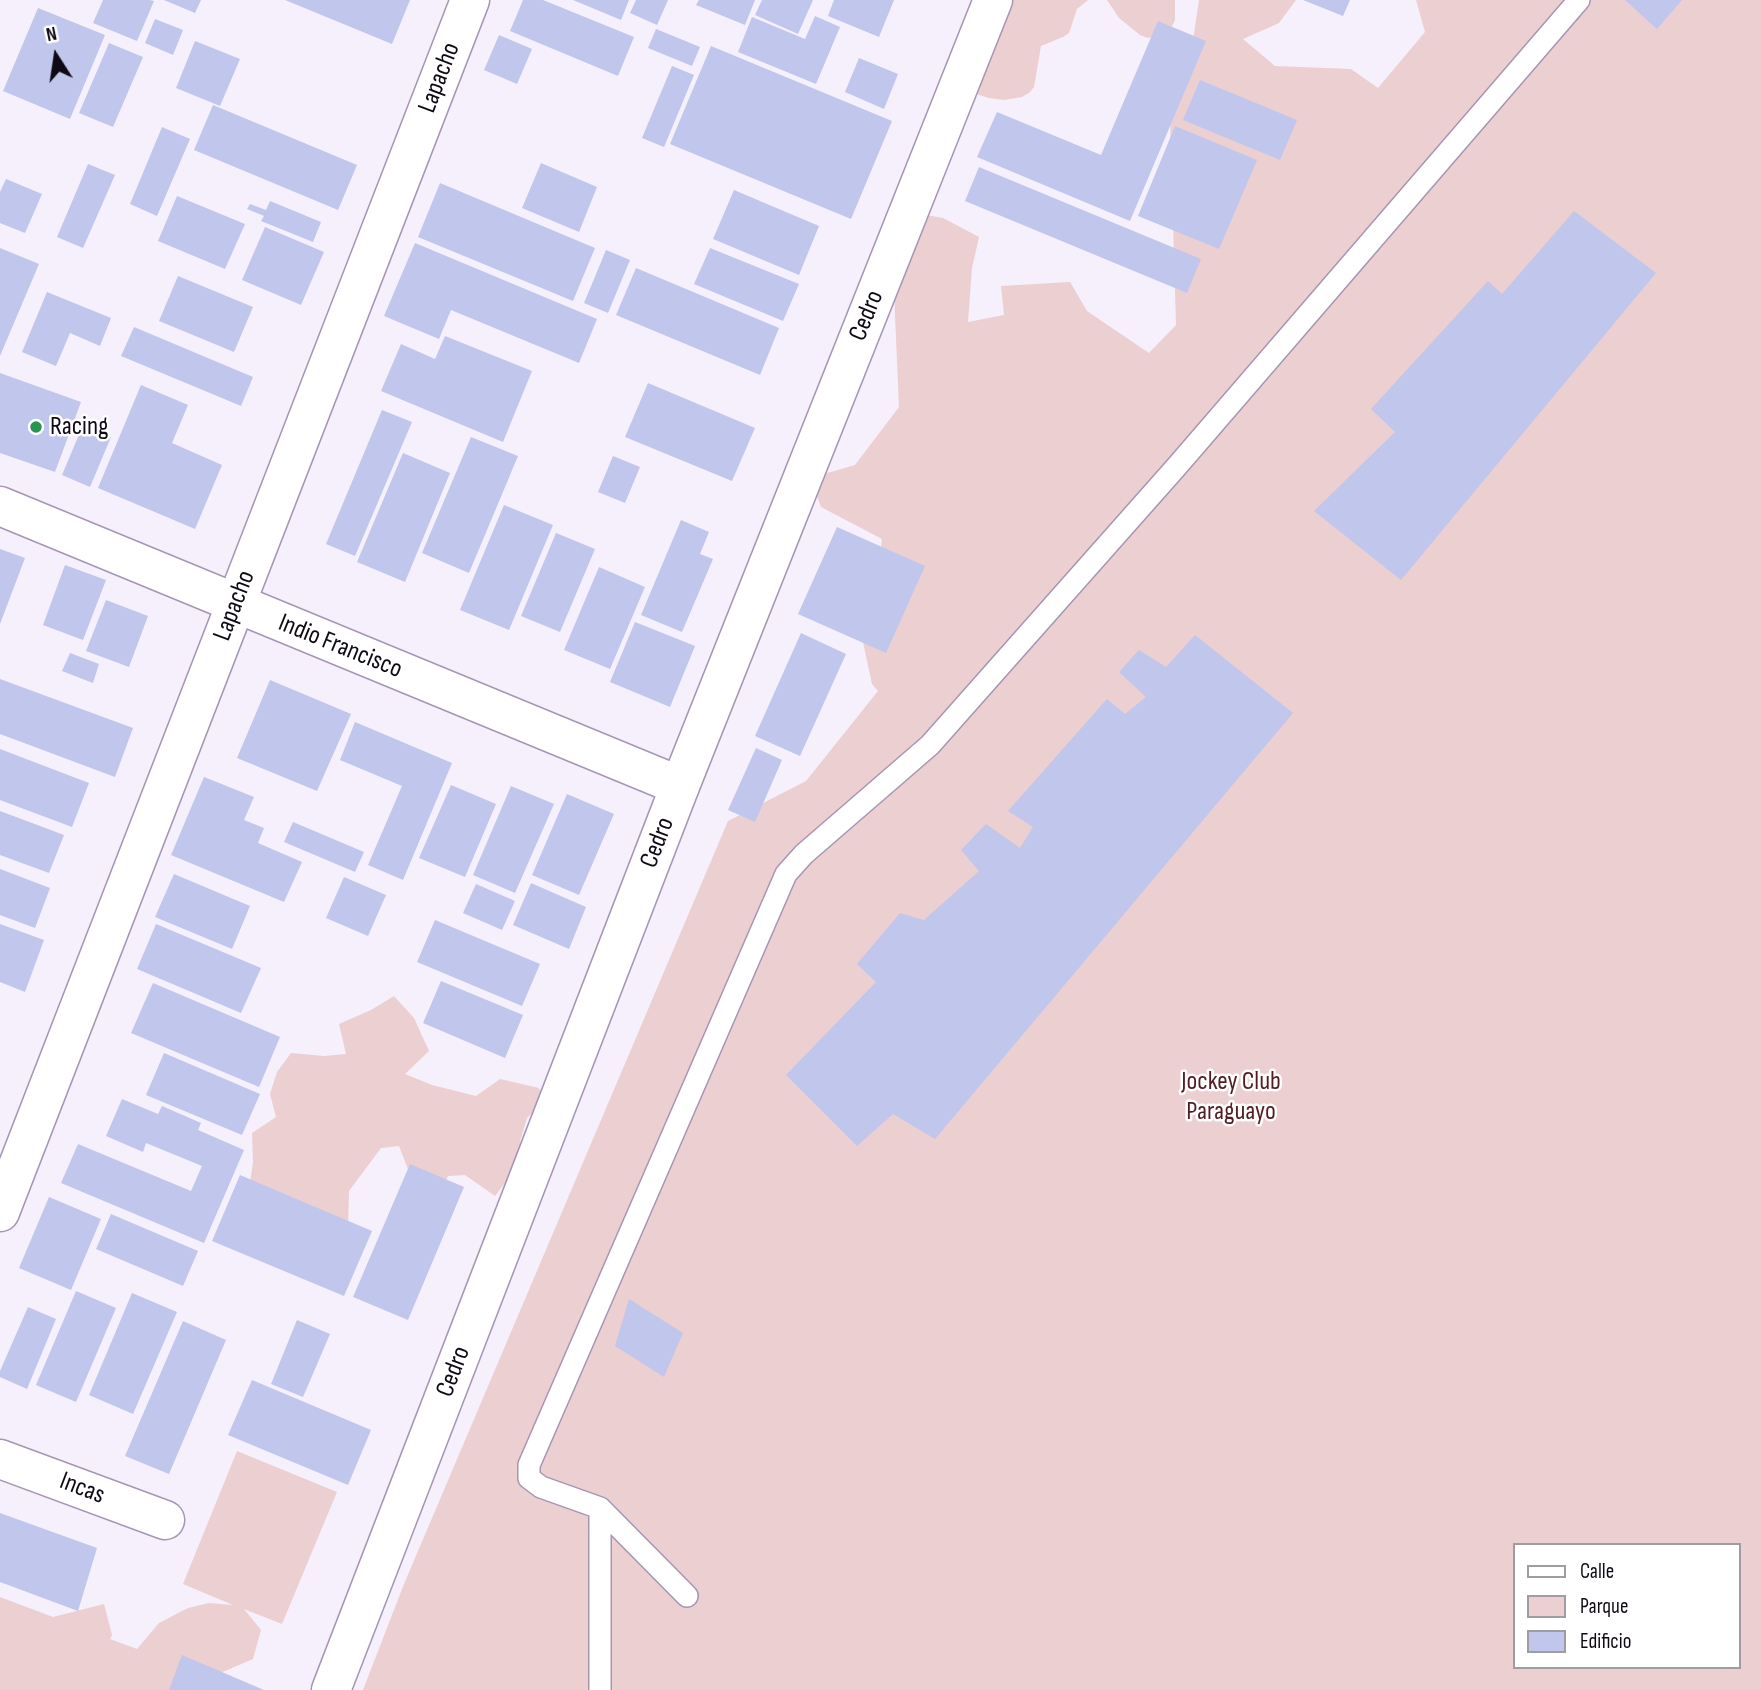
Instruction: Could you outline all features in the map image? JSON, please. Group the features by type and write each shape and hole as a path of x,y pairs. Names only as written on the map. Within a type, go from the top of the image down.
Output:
{"street":[{"name":"Lapacho","path":"0,1212 470,0"},
{"name":"Cedro","path":"331,1690 680,786 993,0"},
{"name":"Indio Francisco","path":"0,506 680,786"},
{"name":"Incas","path":"0,1458 165,1520"}],"lane":[{"path":"687,1595 600,1508 541,1487 529,1478 529,1465 786,874 804,854 930,745 1178,466 1579,0"},
{"path":"600,1508 600,1690"}],"green space":[{"path":"972,0 1088,0 1077,9 1069,33 1041,46 1034,87 1029,93 1004,100 973,93 970,15"},
{"path":"1107,0 1175,0 1175,20 1171,28 1148,38 1119,18"},
{"name":"Jockey Club Paraguayo","path":"1199,0 1296,0 1279,23 1243,39 1275,66 1351,69 1378,88 1425,32 1416,0 1761,0 1761,1690 363,1690 404,1584 728,821 806,781 878,691 872,684 858,619 877,583 882,539 821,507 810,478 855,465 899,407 893,269 915,213 943,218 979,237 972,268 968,322 1004,315 1001,286 1070,282 1087,311 1149,353 1176,325 1170,119 1190,60"},
{"path":"394,996 414,1018 429,1051 405,1074 432,1085 476,1096 500,1079 539,1088 544,1101 527,1118 520,1141 533,1166 508,1179 495,1196 465,1175 448,1176 443,1188 409,1172 399,1146 381,1148 349,1191 348,1229 250,1183 253,1162 252,1133 276,1117 270,1094 277,1072 291,1053 324,1056 346,1054 339,1024"},
{"path":"237,1451 337,1492 282,1624 244,1609 261,1630 253,1659 195,1680 185,1690 0,1690 0,1597 53,1617 104,1604 112,1635 110,1639 137,1649 159,1623 188,1608 209,1603 233,1605 183,1584"}],"building":[{"path":"103,0 154,1 137,41 93,23"},
{"path":"164,0 201,0 195,13"},
{"path":"285,0 410,0 392,44"},
{"path":"523,0 543,0 634,37 618,76 510,31"},
{"path":"573,0 629,0 621,20"},
{"path":"636,0 668,0 657,25 630,13"},
{"path":"699,0 755,0 745,25 696,5"},
{"path":"762,0 813,0 798,34 755,15"},
{"path":"834,0 894,0 879,37 828,16"},
{"path":"1303,0 1350,0 1343,16"},
{"path":"1625,0 1682,0 1657,29"},
{"path":"38,8 105,35 70,119 3,91"},
{"path":"815,16 840,27 816,84 738,52 752,17 805,39"},
{"path":"155,19 183,30 173,55 145,43"},
{"path":"1158,21 1206,41 1130,221 977,157 997,112 1101,155"},
{"path":"656,29 700,47 692,66 648,48"},
{"path":"499,35 532,49 517,84 484,70"},
{"path":"195,41 240,59 220,106 176,88"},
{"path":"109,43 143,57 113,127 79,113"},
{"path":"711,46 892,121 851,219 670,144"},
{"path":"859,58 898,74 884,109 845,92"},
{"path":"672,66 694,75 664,147 642,138"},
{"path":"1200,80 1297,120 1280,160 1183,120"},
{"path":"213,105 357,165 338,210 194,150"},
{"path":"1175,126 1257,160 1219,249 1138,216"},
{"path":"162,127 190,139 157,216 130,204"},
{"path":"541,163 597,187 579,232 522,208"},
{"path":"88,164 115,175 83,248 57,237"},
{"path":"979,167 1201,259 1187,293 965,201"},
{"path":"6,179 42,194 25,233 0,223 0,192"},
{"path":"440,183 595,248 573,301 418,237"},
{"path":"734,190 819,226 799,275 713,239"},
{"path":"177,196 245,224 225,269 158,241"},
{"path":"270,201 321,222 313,242 261,221 264,216 247,209 250,204 266,210"},
{"path":"1574,211 1656,273 1401,580 1314,511 1395,432 1371,409 1488,281 1502,294"},
{"path":"265,227 324,252 301,305 242,280"},
{"path":"415,243 597,319 579,363 451,310 439,339 384,316"},
{"path":"0,248 39,264 0,356"},
{"path":"710,248 799,284 783,321 694,284"},
{"path":"606,250 630,260 608,313 584,303"},
{"path":"636,268 779,328 760,375 616,315"},
{"path":"178,276 253,307 234,352 159,321"},
{"path":"47,292 111,318 100,346 70,333 56,366 22,352"},
{"path":"134,327 253,377 241,406 121,356"},
{"path":"445,336 532,371 503,442 381,391 401,344 435,359"},
{"name":"Racing","path":"0,373 81,402 55,472 0,453"},
{"path":"648,383 755,428 732,481 625,437"},
{"path":"141,385 188,405 172,443 222,465 195,529 98,488"},
{"path":"382,410 412,422 355,556 326,544"},
{"path":"83,425 111,437 90,487 62,475"},
{"path":"471,437 518,456 469,573 422,553"},
{"path":"403,453 450,473 405,582 357,562"},
{"path":"613,456 640,467 625,503 598,492"},
{"path":"504,505 553,525 509,630 460,610"},
{"path":"681,520 709,532 700,554 713,559 682,632 641,615"},
{"path":"837,527 925,566 886,653 798,614"},
{"path":"556,533 595,549 560,632 521,616"},
{"path":"0,549 25,558 0,624"},
{"path":"65,565 106,580 83,640 43,625"},
{"path":"599,567 645,587 610,669 564,650"},
{"path":"106,600 148,616 129,667 86,651"},
{"path":"635,622 695,646 670,707 610,682"},
{"path":"801,633 846,654 800,756 755,736"},
{"path":"1195,635 1293,713 935,1139 893,1114 857,1146 786,1075 876,982 857,964 900,913 924,920 979,871 961,850 986,824 1020,848 1033,827 1008,811 1107,699 1125,714 1146,697 1119,672 1139,650 1166,667"},
{"path":"70,653 99,664 93,683 62,671"},
{"path":"0,679 133,728 115,777 0,734"},
{"path":"270,680 351,714 317,791 237,758"},
{"path":"355,722 452,763 403,880 368,865 402,786 340,760"},
{"path":"756,748 782,760 755,822 728,810"},
{"path":"0,749 89,783 72,827 0,800"},
{"path":"204,777 254,797 244,820 264,828 258,843 302,862 284,902 171,855"},
{"path":"451,785 496,804 465,877 419,858"},
{"path":"511,786 554,804 515,893 473,875"},
{"path":"567,794 614,814 579,895 532,875"},
{"path":"0,811 64,835 49,873 0,855"},
{"path":"293,822 364,852 355,872 284,842"},
{"path":"0,869 50,888 35,928 0,915"},
{"path":"174,874 250,906 232,949 155,917"},
{"path":"344,877 386,895 368,936 326,918"},
{"path":"531,883 586,907 569,949 513,925"},
{"path":"476,884 515,901 502,930 463,913"},
{"path":"435,920 540,964 522,1006 417,962"},
{"path":"0,924 44,940 25,992 0,982"},
{"path":"156,924 261,968 241,1013 137,969"},
{"path":"441,981 523,1015 505,1058 423,1023"},
{"path":"153,983 280,1037 259,1087 131,1033"},
{"path":"164,1053 260,1094 242,1135 146,1095"},
{"path":"122,1099 158,1114 162,1106 201,1123 198,1130 244,1150 204,1243 61,1183 78,1144 191,1191 202,1166 146,1143 143,1152 106,1136"},
{"path":"410,1164 464,1187 408,1320 353,1297"},
{"path":"240,1175 372,1231 344,1296 212,1241"},
{"path":"49,1197 101,1219 71,1290 19,1268"},
{"path":"111,1214 198,1251 183,1286 96,1249"},
{"path":"76,1291 116,1308 76,1402 36,1385"},
{"path":"132,1293 177,1312 133,1414 89,1395"},
{"path":"629,1299 683,1333 664,1377 615,1346"},
{"path":"28,1307 56,1319 27,1389 0,1377 0,1371"},
{"path":"297,1320 330,1334 303,1397 271,1384"},
{"path":"183,1321 226,1340 169,1474 125,1456"},
{"path":"252,1380 371,1430 348,1485 228,1435"},
{"path":"0,1513 97,1548 78,1611 0,1582"},
{"path":"182,1655 264,1690 169,1690"}],"place":[{"name":"Racing","path":"36,427"}]}
